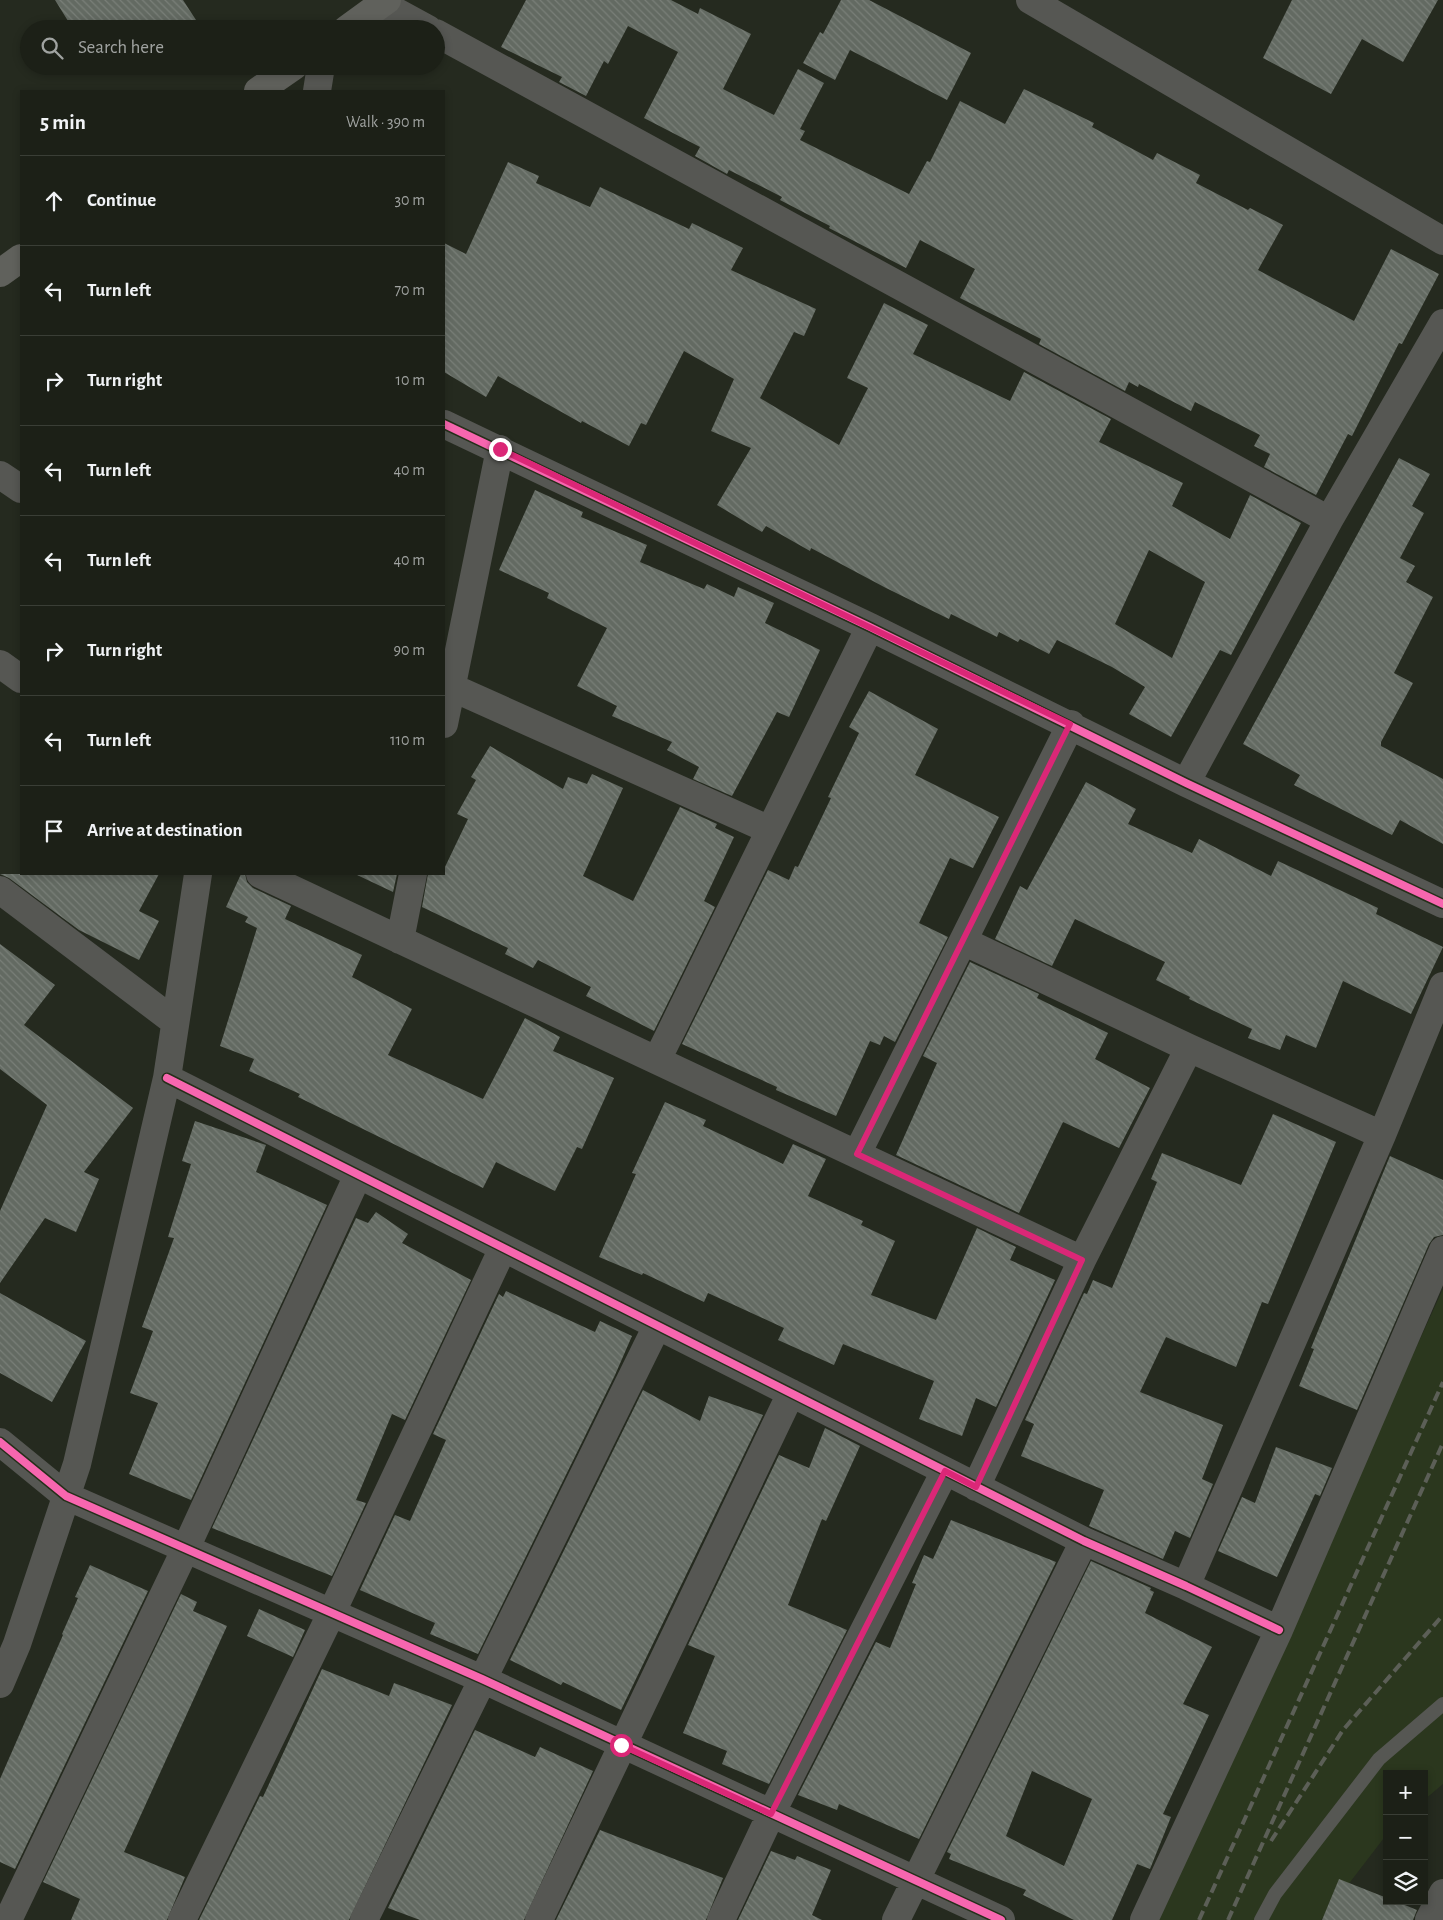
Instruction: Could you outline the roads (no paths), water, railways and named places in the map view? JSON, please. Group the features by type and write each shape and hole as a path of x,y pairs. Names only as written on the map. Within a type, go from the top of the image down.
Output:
{"main road":[{"path":"360,20 385,2"},
{"path":"259,90 281,75"},
{"path":"0,273 20,259"}],"street":[{"path":"1030,0 1443,241"},
{"path":"385,2 414,20"},
{"path":"445,38 1329,520"},
{"path":"316,90 319,75"},
{"path":"1186,783 1329,520 1443,323"},
{"path":"445,424 870,627 1070,724 1186,783 1443,904"},
{"path":"445,719 500,449"},
{"path":"0,475 20,488"},
{"path":"657,1060 870,627"},
{"path":"0,664 20,678"},
{"path":"451,687 770,830"},
{"path":"857,1154 1070,724"},
{"path":"0,1683 17,1644 77,1464 167,1078 198,875"},
{"path":"262,875 1082,1260"},
{"path":"400,940 413,875"},
{"path":"0,890 175,1022"},
{"path":"963,941 1189,1048 1382,1135"},
{"path":"1186,1586 1382,1135 1443,986"},
{"path":"976,1487 1082,1260 1189,1048"},
{"path":"167,1078 1084,1541 1279,1630"},
{"path":"8,1920 186,1548 358,1175"},
{"path":"182,1920 332,1612 503,1248"},
{"path":"1144,1920 1279,1630 1443,1250"},
{"path":"364,1920 657,1326"},
{"path":"539,1920 621,1745 791,1393"},
{"path":"0,1442 66,1496 482,1678 621,1745 1002,1920"},
{"path":"721,1920 771,1814 945,1471"},
{"path":"896,1920 914,1880 1084,1541"},
{"path":"1429,1920 1443,1893"}],"lane":[{"path":"1261,1920 1275,1894 1379,1759 1443,1704"}],"railway":[{"path":"1199,1920 1443,1382"},
{"path":"1228,1920 1443,1443"},
{"path":"1271,1841 1343,1730 1443,1615"}]}
